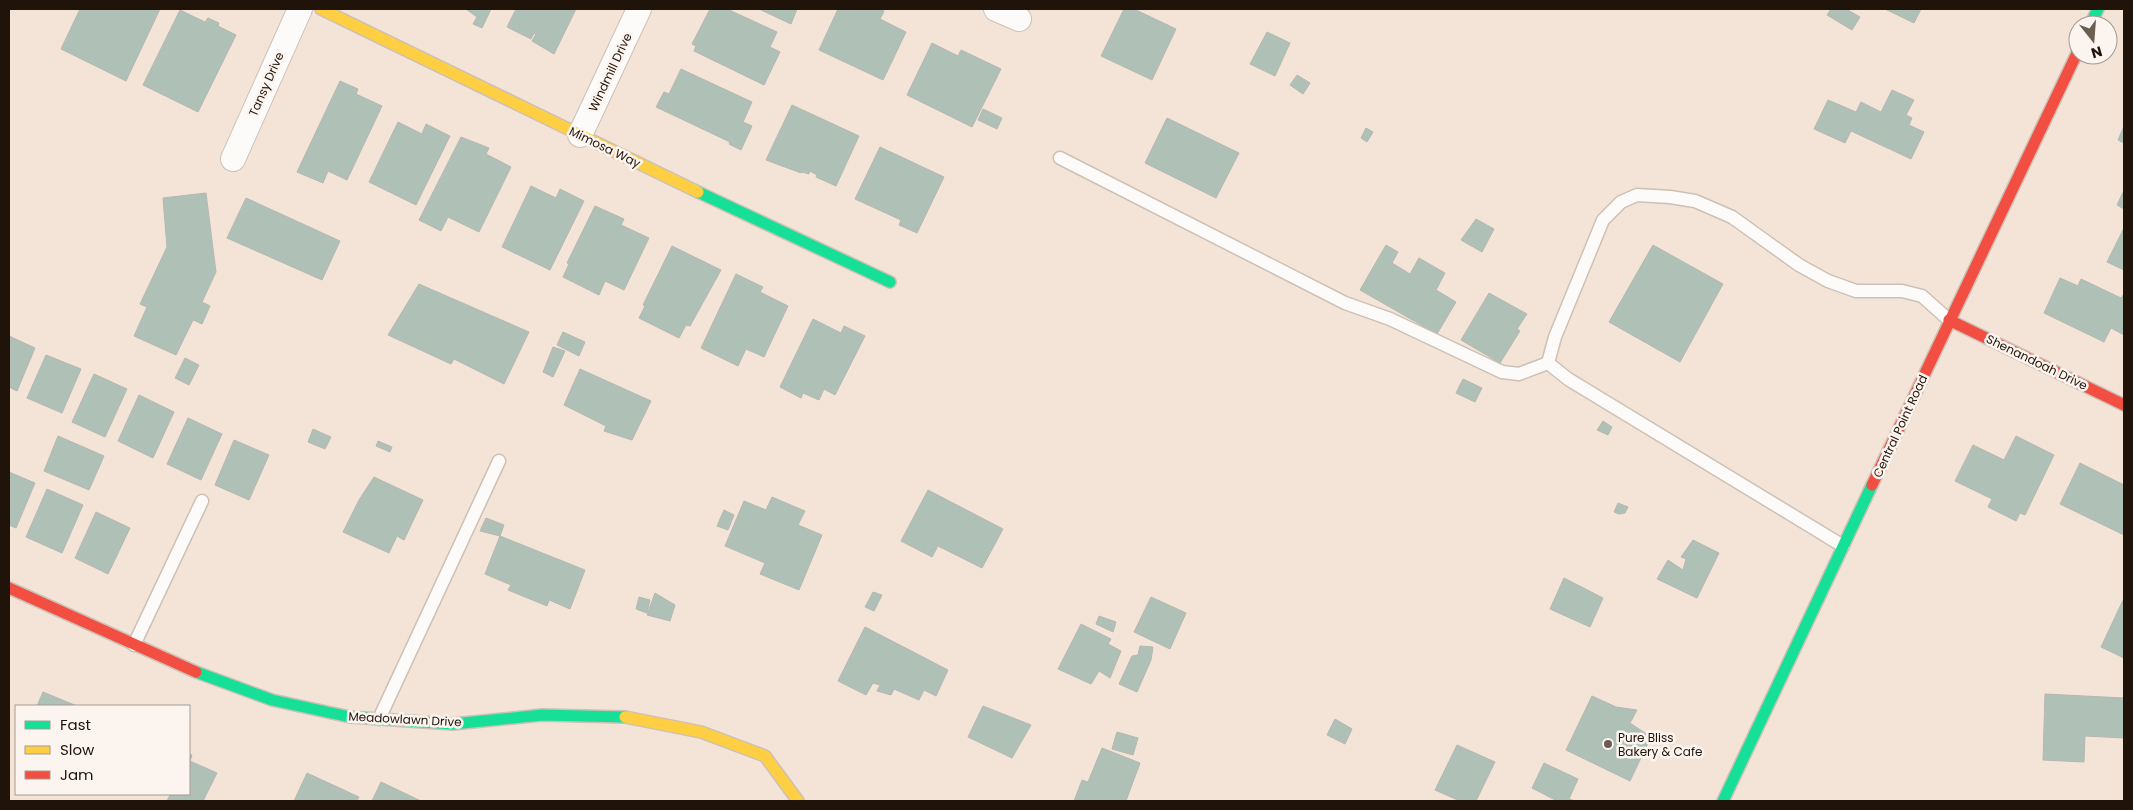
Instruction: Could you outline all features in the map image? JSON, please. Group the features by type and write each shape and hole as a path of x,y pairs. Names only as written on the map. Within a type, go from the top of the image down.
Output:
{"street":[{"name":"Tansy Drive","path":"233,159 300,9"},
{"name":"Mimosa Way","path":"321,9 580,135 890,282"},
{"name":"Windmill Drive","path":"580,135 639,9"},
{"path":"996,9 1019,19"},
{"name":"Central Point Road","path":"1723,801 2071,65"},
{"name":"Shenandoah Drive","path":"1950,320 2124,405"},
{"name":"Meadowlawn Drive","path":"9,588 186,668 272,700 350,718 453,724 542,715 629,717 701,732 765,756 798,801"}],"lane":[{"path":"1060,158 1345,303 1390,319 1502,372 1519,374 1548,363"},
{"path":"1548,363 1555,337 1603,220 1621,202 1637,195 1695,201 1732,217 1799,265 1828,281 1856,291 1902,291 1922,296 1950,320"},
{"path":"1548,363 1575,384 1843,546"},
{"path":"379,719 499,461"},
{"path":"134,645 202,501"}],"building":[{"path":"80,9 98,11 99,9 160,9 126,81 61,49"},
{"path":"466,9 491,9 482,28 473,24 477,17"},
{"path":"516,9 576,9 554,54 532,41 536,34 534,33 531,39 507,27"},
{"path":"710,9 727,9 777,32 770,47 780,52 764,85 694,51 696,46 692,44"},
{"path":"759,9 797,9 791,24"},
{"path":"838,9 880,9 884,11 880,19 906,32 883,80 819,50"},
{"path":"1124,9 1134,9 1176,29 1152,80 1101,56"},
{"path":"1831,9 1846,9 1860,17 1852,30 1827,15"},
{"path":"1885,9 1921,9 1914,23"},
{"path":"180,10 205,22 208,18 219,23 218,26 236,35 198,112 143,85"},
{"path":"1267,32 1290,43 1275,76 1250,64"},
{"path":"932,43 958,56 961,50 1001,69 972,127 907,95"},
{"path":"681,69 752,102 743,122 752,126 741,150 729,144 730,142 656,107 664,92 669,94"},
{"path":"1297,75 1310,83 1303,94 1290,85"},
{"path":"340,81 358,89 356,94 382,106 347,180 328,171 323,183 297,172"},
{"path":"1892,90 1914,100 1906,115 1912,118 1909,125 1924,132 1911,159 1851,131 1845,143 1814,129 1828,100 1856,112 1861,102 1881,112"},
{"path":"792,105 859,136 836,186 816,177 817,175 810,171 809,174 801,173 766,160"},
{"path":"983,109 1002,118 997,129 978,120"},
{"path":"1167,118 1239,153 1216,198 1145,163"},
{"path":"398,122 422,134 426,124 450,136 416,205 369,182"},
{"path":"2124,126 2124,143 2118,140"},
{"path":"1366,128 1373,132 1367,142 1361,138"},
{"path":"461,137 489,148 486,154 511,167 479,232 448,217 441,231 419,220"},
{"path":"880,147 944,177 917,233 899,225 901,220 855,199"},
{"path":"531,186 556,198 560,189 584,201 550,270 502,247"},
{"path":"2124,190 2124,209 2117,205"},
{"path":"206,193 216,272 202,302 210,306 202,324 193,320 176,355 134,336 147,307 140,304 167,247 163,198"},
{"path":"246,198 340,241 322,280 227,238"},
{"path":"595,206 624,219 621,225 649,238 624,290 605,281 599,295 563,277 569,264 567,263"},
{"path":"1476,219 1494,229 1482,252 1461,240"},
{"path":"2124,228 2124,270 2107,262"},
{"path":"1386,245 1398,252 1392,263 1410,274 1419,258 1445,273 1436,290 1456,302 1437,334 1360,290"},
{"path":"1653,245 1723,284 1680,362 1609,322"},
{"path":"672,246 721,270 690,326 686,325 679,338 639,318 645,306 643,305"},
{"path":"736,274 763,287 760,292 788,306 764,357 746,349 738,366 701,348"},
{"path":"2060,278 2078,286 2081,279 2121,298 2124,294 2124,335 2111,328 2104,342 2044,313"},
{"path":"419,284 529,332 504,384 454,359 451,364 388,335"},
{"path":"1489,293 1527,314 1517,329 1520,331 1500,363 1461,340"},
{"path":"813,319 841,333 844,326 865,336 835,395 824,389 819,400 803,393 801,398 780,387"},
{"path":"563,332 585,342 579,356 557,345"},
{"path":"9,336 35,348 17,391 9,387"},
{"path":"553,347 565,351 553,377 543,372"},
{"path":"46,355 81,369 62,413 27,398"},
{"path":"185,358 199,365 189,385 175,378"},
{"path":"580,369 651,401 632,440 604,431 606,426 564,405"},
{"path":"94,374 127,389 105,437 72,422"},
{"path":"1463,379 1482,388 1475,402 1456,393"},
{"path":"139,395 174,412 153,458 118,441"},
{"path":"188,418 222,434 201,480 167,464"},
{"path":"1603,421 1612,427 1608,435 1597,430"},
{"path":"313,429 331,437 325,449 308,442"},
{"path":"58,436 104,456 89,490 44,471"},
{"path":"2016,436 2054,455 2025,515 2020,513 2016,521 1988,507 1992,499 1955,481 1973,445 2004,460"},
{"path":"234,440 269,455 249,500 215,485"},
{"path":"378,441 392,447 390,452 376,446"},
{"path":"2080,463 2124,485 2124,535 2060,504"},
{"path":"9,472 35,483 16,528 9,525"},
{"path":"374,477 423,500 404,540 397,536 389,553 343,532 359,500"},
{"path":"47,489 83,505 62,553 26,537"},
{"path":"928,490 1003,529 982,568 938,546 932,557 901,541"},
{"path":"772,497 805,511 798,525 822,535 799,590 760,574 765,563 725,546 744,501 766,510"},
{"path":"1618,503 1628,507 1625,513 1619,514 1614,512"},
{"path":"724,510 734,515 728,530 717,526"},
{"path":"96,512 130,528 108,574 75,558"},
{"path":"486,518 504,525 500,536 480,531"},
{"path":"500,536 585,570 570,609 549,600 547,606 508,590 511,585 485,574"},
{"path":"1693,540 1719,553 1697,598 1657,579 1668,560 1683,570 1686,559 1681,557"},
{"path":"1564,578 1603,598 1590,627 1550,609"},
{"path":"873,592 882,595 874,611 865,607"},
{"path":"655,593 675,605 670,621 647,615"},
{"path":"639,597 650,600 647,613 636,609"},
{"path":"1151,597 1186,613 1170,649 1134,632"},
{"path":"2124,598 2124,658 2101,647"},
{"path":"1099,616 1116,622 1113,632 1096,624"},
{"path":"1081,624 1111,639 1108,644 1121,651 1110,678 1099,671 1091,684 1058,669"},
{"path":"865,627 948,670 936,696 924,690 919,700 894,689 891,695 877,691 880,685 873,683 866,695 838,681"},
{"path":"1140,646 1153,647 1151,660 1137,692 1119,684 1132,656 1138,655"},
{"path":"43,692 75,705 37,705"},
{"path":"2045,694 2124,698 2124,738 2085,736 2084,762 2043,760"},
{"name":"Pure Bliss Bakery & Cafe","path":"1592,696 1616,707 1637,710 1630,723 1651,737 1630,781 1566,750"},
{"path":"983,706 1031,725 1012,758 968,737"},
{"path":"1335,719 1352,729 1345,744 1327,735"},
{"path":"1117,732 1138,738 1133,755 1112,749"},
{"path":"1457,745 1495,762 1476,801 1460,801 1435,790"},
{"path":"1102,748 1140,763 1126,801 1074,801 1082,780 1088,782"},
{"path":"190,761 217,773 203,801 167,801 170,795 190,795"},
{"path":"1544,763 1578,779 1569,799 1575,801 1557,801 1532,788"},
{"path":"307,773 359,797 357,801 294,801"},
{"path":"381,782 421,801 372,801"}],"traffic: fast":[{"path":"2095,15 2098,9"},
{"path":"698,192 890,282"},
{"path":"1723,801 1872,485"},
{"path":"196,672 272,700 350,717 453,724 542,715 625,717"}],"traffic: slow":[{"path":"321,9 698,192"},
{"path":"625,717 701,732 765,756 798,801"}],"traffic: jam":[{"path":"1872,485 2071,65"},
{"path":"1949,320 2124,405"},
{"path":"9,588 196,672"}],"place":[{"name":"Pure Bliss Bakery & Cafe","path":"1608,744"}]}
